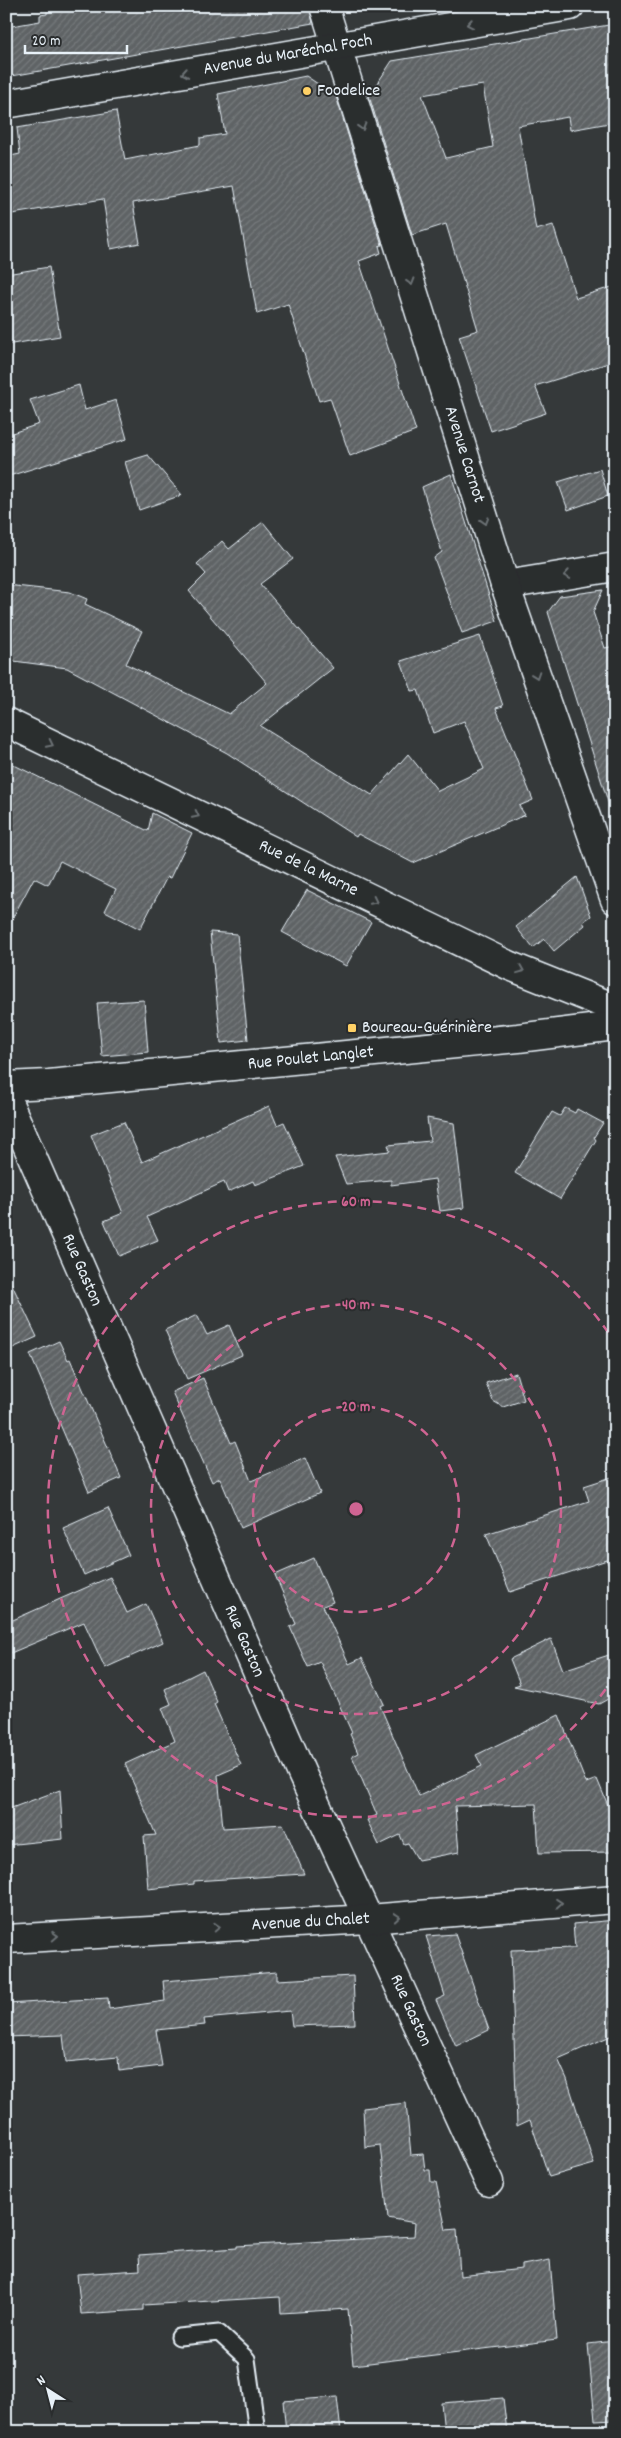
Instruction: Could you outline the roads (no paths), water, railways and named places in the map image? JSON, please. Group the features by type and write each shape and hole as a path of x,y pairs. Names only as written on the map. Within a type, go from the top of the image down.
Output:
{"street":[{"name":"Avenue Carnot","path":"324,6 505,585 615,900"},
{"name":"Avenue du Maréchal Foch","path":"6,104 570,6"},
{"path":"505,585 615,567"},
{"name":"Rue de la Marne","path":"6,722 510,966 615,1008"},
{"name":"Rue Poulet Langlet","path":"6,1086 49,1084 518,1038 615,1026"},
{"name":"Rue Gaston","path":"6,1097 302,1774 489,2182"},
{"name":"Avenue du Chalet","path":"6,1939 368,1919 615,1899"}],"lane":[{"path":"179,2337 219,2333 247,2358 258,2432"}],"place":[{"name":"Foodelice","path":"307,91"},
{"name":"Boureau-Guérinière","path":"352,1028"}]}
